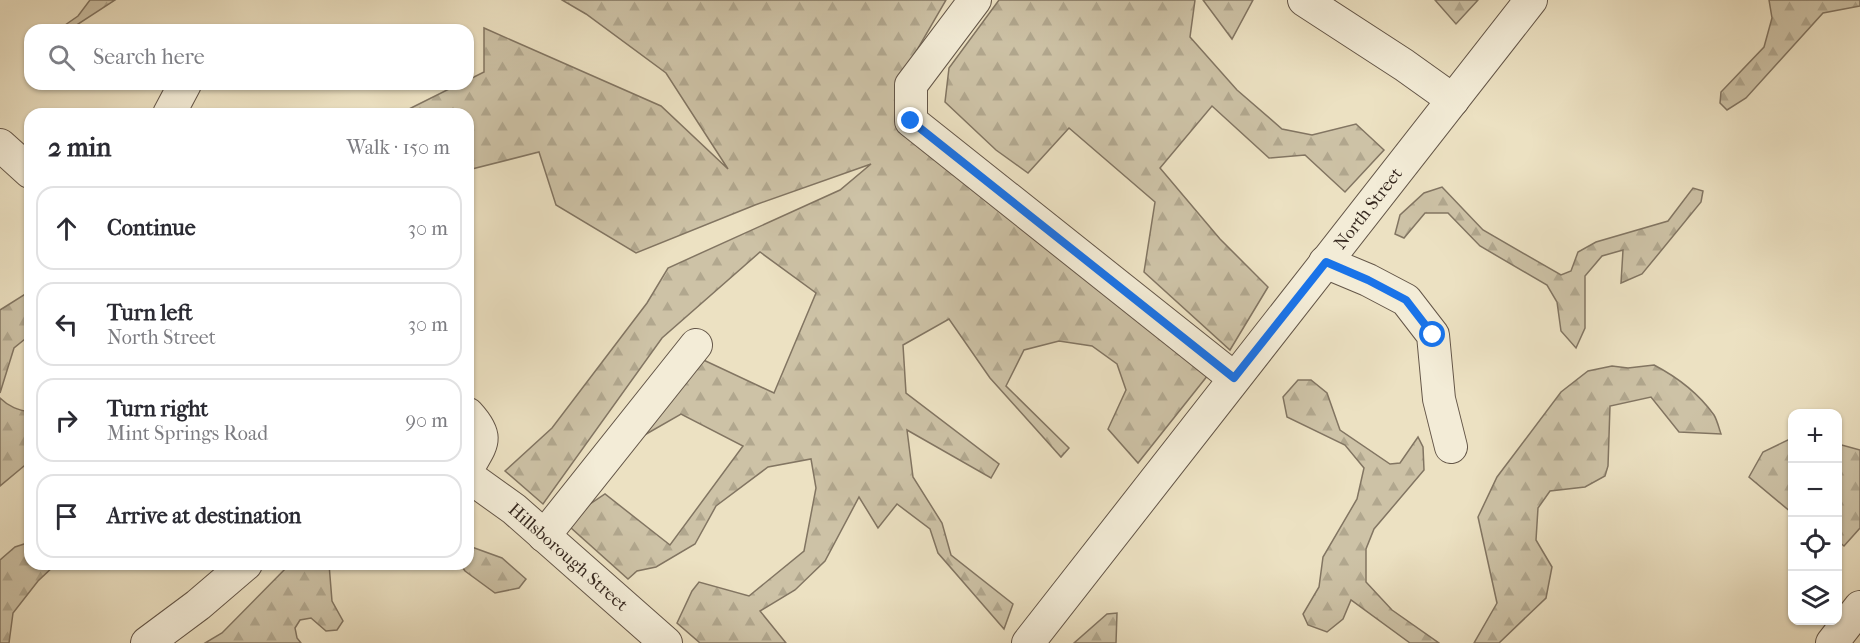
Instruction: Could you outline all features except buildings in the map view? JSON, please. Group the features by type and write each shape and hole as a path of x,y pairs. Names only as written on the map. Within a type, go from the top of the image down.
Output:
{"street":[{"path":"975,0 911,85 911,121 1234,378"},
{"path":"1304,0 1453,100"},
{"name":"North Street","path":"1028,643 1531,0"},
{"path":"172,108 182,90"},
{"path":"0,145 24,167"},
{"path":"1326,262 1406,300 1433,335 1439,399 1452,447"},
{"path":"544,536 696,345"},
{"path":"474,421 481,430 481,445 474,457"},
{"name":"Hillsborough Street","path":"474,480 514,509 666,643"},
{"path":"147,643 198,605 239,570"},
{"path":"1832,643 1860,607"}],"green space":[{"path":"90,0 115,0 78,24 67,24 78,16"},
{"path":"562,0 946,0 899,81 898,104 1208,375 1138,463 1108,429 1126,390 1117,364 1092,346 1059,341 1024,350 1006,386 1069,448 1061,457 990,378 949,319 903,345 906,393 999,464 991,478 907,430 913,477 942,523 951,555 1013,604 1004,629 938,553 930,529 897,504 878,528 859,497 825,561 795,590 760,611 786,643 700,643 677,623 692,591 699,582 749,596 804,551 816,488 811,459 768,467 716,506 695,544 656,567 637,571 628,579 570,527 575,514 605,494 670,545 743,446 681,414 641,437 695,356 774,393 816,293 760,252 662,338 543,504 505,471 552,428 647,303 668,268 840,190 871,164 755,205 636,253 556,205 539,152 474,168 474,108 411,108 447,90 474,90 474,77 484,72 484,28 661,106 728,169 666,73 586,14"},
{"path":"999,0 1195,0 1190,37 1237,90 1282,129 1312,135 1356,124 1384,150 1345,192 1305,155 1269,158 1212,106 1160,168 1220,239 1268,287 1230,350 1144,272 1155,202 1069,128 1028,173 996,150 945,102 949,68"},
{"path":"1203,0 1253,0 1232,39"},
{"path":"1435,0 1478,0 1456,24"},
{"path":"1769,0 1860,0 1860,6 1823,13 1746,98 1727,110 1720,103 1721,92 1764,47 1772,18"},
{"path":"1442,187 1483,230 1561,275 1571,271 1578,252 1596,242 1668,221 1693,188 1703,191 1701,202 1642,274 1621,283 1623,250 1602,256 1585,276 1585,328 1576,348 1561,331 1557,302 1547,285 1480,246 1448,213 1425,213 1404,238 1395,234 1400,215 1424,193"},
{"path":"24,295 24,340 14,348 0,393 0,310"},
{"path":"1654,365 1671,375 1702,400 1714,415 1721,434 1679,432 1651,397 1610,406 1608,466 1605,476 1585,487 1550,491 1538,508 1536,540 1552,567 1546,598 1499,643 1474,643 1497,603 1478,517 1497,477 1561,392 1588,371 1612,366 1628,368"},
{"path":"1298,380 1311,380 1327,393 1340,430 1390,464 1400,463 1418,437 1423,447 1424,470 1374,529 1366,549 1366,582 1392,610 1439,643 1410,643 1351,600 1343,619 1327,632 1308,625 1303,614 1319,587 1323,557 1357,499 1364,468 1345,445 1287,417 1283,397"},
{"path":"0,398 14,408 24,410 24,466 0,486"},
{"path":"1788,440 1788,510 1749,477 1763,452"},
{"path":"1842,445 1860,450 1860,528 1844,546 1842,544"},
{"path":"24,544 24,570 50,570 13,613 9,643 0,643 0,560 15,547"},
{"path":"474,548 502,558 526,579 519,588 495,593 465,571 474,570"},
{"path":"284,570 329,570 332,601 343,621 337,630 326,631 311,618 300,620 295,628 297,638 301,643 205,643 222,633"},
{"path":"1117,613 1116,643 1074,643 1107,614"}],"route":[{"path":"911,121 1234,378 1326,262 1406,300 1433,335"}]}
